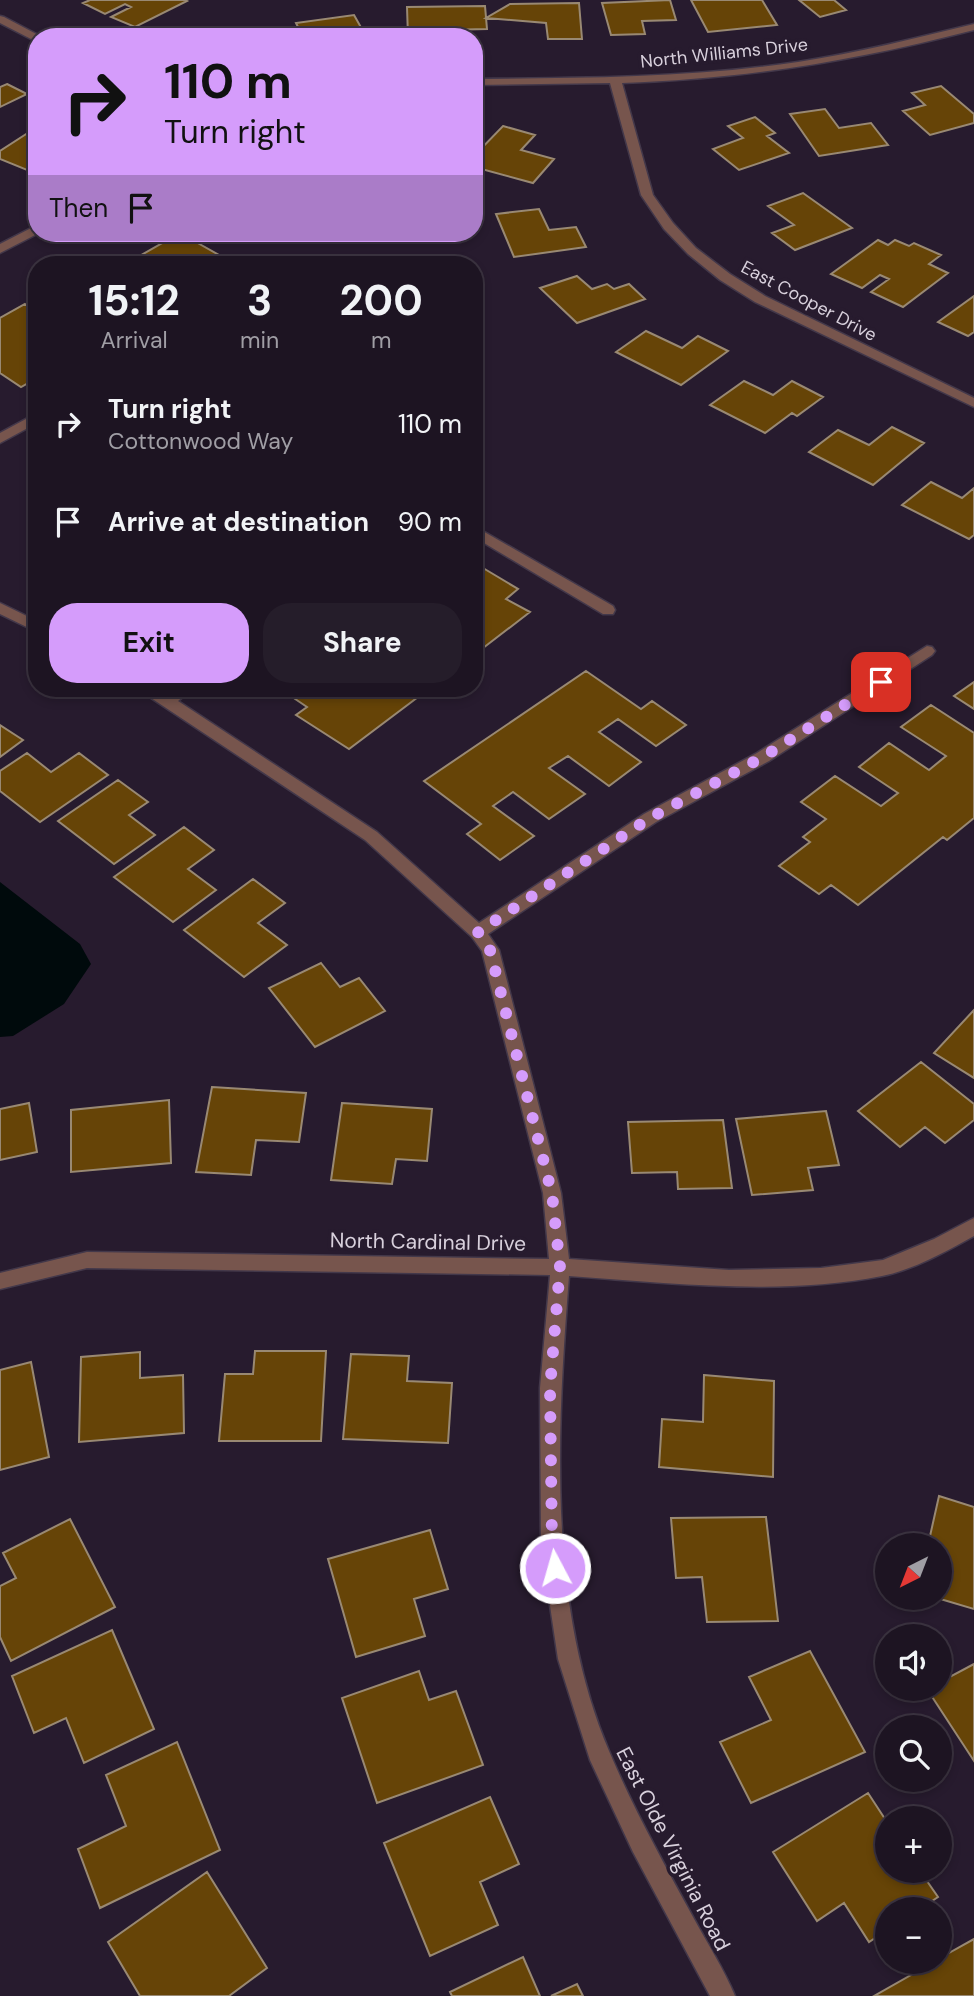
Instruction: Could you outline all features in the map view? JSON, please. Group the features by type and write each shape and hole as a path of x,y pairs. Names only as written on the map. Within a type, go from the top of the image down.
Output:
{"street":[{"path":"0,19 28,33"},
{"name":"North Williams Drive","path":"483,82 615,80 772,69 903,46 974,27"},
{"name":"East Cooper Drive","path":"615,80 646,195 668,226 692,251 760,299 974,403"},
{"path":"0,249 28,234"},
{"path":"0,439 28,422"},
{"path":"483,536 608,610"},
{"path":"0,608 28,622"},
{"path":"478,932 650,818 763,757 927,651"},
{"name":"East Olde Virginia Road","path":"163,697 371,836 478,932 490,950 552,1194 560,1267 550,1388 552,1545 569,1659 598,1752 640,1844 723,1996"},
{"path":"168,700 172,697"},
{"name":"North Cardinal Drive","path":"0,1281 100,1259 560,1267 729,1278 821,1276 884,1268 941,1245 974,1226"}],"shaded area":[{"path":"0,882 80,944 91,964 64,1004 13,1036 0,1037"}],"building":[{"path":"90,0 187,1 135,27 111,17 131,7 125,4 105,14 83,3"},
{"path":"670,0 676,20 642,21 645,34 611,35 602,3"},
{"path":"691,0 762,0 777,25 708,32"},
{"path":"799,0 834,0 846,10 820,17"},
{"path":"579,3 582,39 548,39 546,23 486,18 510,4"},
{"path":"485,6 487,29 408,28 407,7"},
{"path":"354,15 361,28 298,28 296,23"},
{"path":"7,84 27,94 0,107 0,87"},
{"path":"941,86 974,114 974,123 930,135 903,111 925,105 912,93"},
{"path":"825,109 839,128 871,123 888,145 819,156 790,114"},
{"path":"755,117 775,133 767,136 789,153 739,170 713,149 743,138 728,126"},
{"path":"503,126 535,135 521,150 554,159 533,183 483,169 483,147"},
{"path":"28,133 28,169 0,159 0,151"},
{"path":"803,193 852,228 795,250 772,233 794,225 768,206"},
{"path":"539,209 549,230 576,227 586,247 514,257 496,214"},
{"path":"878,240 888,245 895,240 909,246 914,243 941,255 929,264 948,273 903,307 871,292 889,279 880,275 862,288 831,274"},
{"path":"164,242 196,242 221,256 140,256"},
{"path":"577,276 592,289 607,284 614,289 629,284 645,299 577,323 540,288"},
{"path":"974,296 974,332 968,336 938,322"},
{"path":"25,304 28,306 28,383 21,387 0,373 0,318"},
{"path":"646,331 682,348 698,336 728,351 681,385 616,352"},
{"path":"744,381 773,395 792,381 823,397 797,416 792,413 765,433 710,405"},
{"path":"892,427 924,443 873,485 809,452 838,430 869,445"},
{"path":"931,482 962,498 974,488 974,535 969,539 902,505"},
{"path":"483,568 518,589 506,599 530,612 483,648"},
{"path":"586,671 641,709 652,701 686,725 656,746 618,719 599,732 641,762 609,786 568,756 549,768 585,794 549,819 513,792 493,806 534,836 500,860 467,834 481,824 424,781"},
{"path":"974,682 974,709 954,696"},
{"path":"292,697 418,697 349,749 296,715 307,707"},
{"path":"931,705 974,733 974,818 947,840 943,837 858,905 831,885 819,894 779,866 810,842 803,837 826,819 801,802 835,776 881,806 898,793 859,767 889,743 929,770 946,756 901,727"},
{"path":"0,725 23,740 0,757"},
{"path":"27,753 51,772 79,753 108,775 40,822 0,791 0,771"},
{"path":"118,780 148,802 129,815 155,835 114,864 58,821"},
{"path":"184,827 214,850 188,869 216,890 173,922 114,877"},
{"path":"253,879 285,903 258,923 287,945 244,977 184,930"},
{"path":"321,963 340,987 359,978 385,1011 315,1047 269,988"},
{"path":"974,1010 974,1078 934,1053"},
{"path":"921,1062 974,1104 974,1120 945,1143 925,1127 900,1147 858,1111"},
{"path":"212,1087 306,1093 299,1142 256,1140 251,1175 196,1172"},
{"path":"169,1100 171,1163 71,1172 71,1110"},
{"path":"29,1103 37,1152 0,1160 0,1109"},
{"path":"342,1103 432,1109 427,1161 396,1159 392,1184 331,1180"},
{"path":"826,1111 839,1165 808,1168 813,1190 752,1195 736,1119"},
{"path":"723,1120 732,1188 678,1189 677,1172 632,1173 628,1122"},
{"path":"255,1351 326,1351 321,1441 219,1441 225,1374 253,1374"},
{"path":"140,1352 140,1378 183,1375 184,1433 79,1442 81,1357"},
{"path":"351,1354 409,1356 407,1381 452,1383 448,1443 343,1439"},
{"path":"31,1362 49,1457 0,1470 0,1370"},
{"path":"704,1375 774,1381 773,1477 659,1467 662,1419 703,1422"},
{"path":"939,1496 974,1507 974,1609 952,1602 952,1533 931,1533"},
{"path":"766,1517 778,1621 707,1622 702,1577 676,1578 671,1518"},
{"path":"70,1519 115,1607 11,1661 0,1637 0,1586 16,1578 3,1553"},
{"path":"430,1530 448,1589 414,1599 425,1636 356,1657 328,1559"},
{"path":"112,1630 154,1729 84,1763 66,1718 34,1733 12,1676"},
{"path":"810,1651 865,1752 751,1803 720,1742 771,1720 749,1677"},
{"path":"974,1664 974,1761 952,1727 952,1715 944,1715 935,1701 952,1701 952,1676"},
{"path":"419,1671 429,1700 456,1691 483,1765 377,1803 342,1698"},
{"path":"177,1742 220,1850 100,1908 78,1849 126,1826 106,1775"},
{"path":"868,1793 877,1806 875,1883 928,1883 938,1897 875,1897 875,1938 869,1942 844,1903 817,1921 773,1852"},
{"path":"490,1797 519,1864 480,1882 498,1925 430,1956 384,1843"},
{"path":"207,1872 267,1968 229,1996 140,1996 108,1942"},
{"path":"974,1939 974,1996 874,1996 913,1974 952,1974 952,1951"},
{"path":"523,1957 540,1996 452,1996 450,1992"},
{"path":"577,1984 583,1996 551,1996"}],"route":[{"path":"555,1568 552,1545 550,1388 560,1267 552,1194 490,950 478,932 650,818 763,757 881,682"}]}
